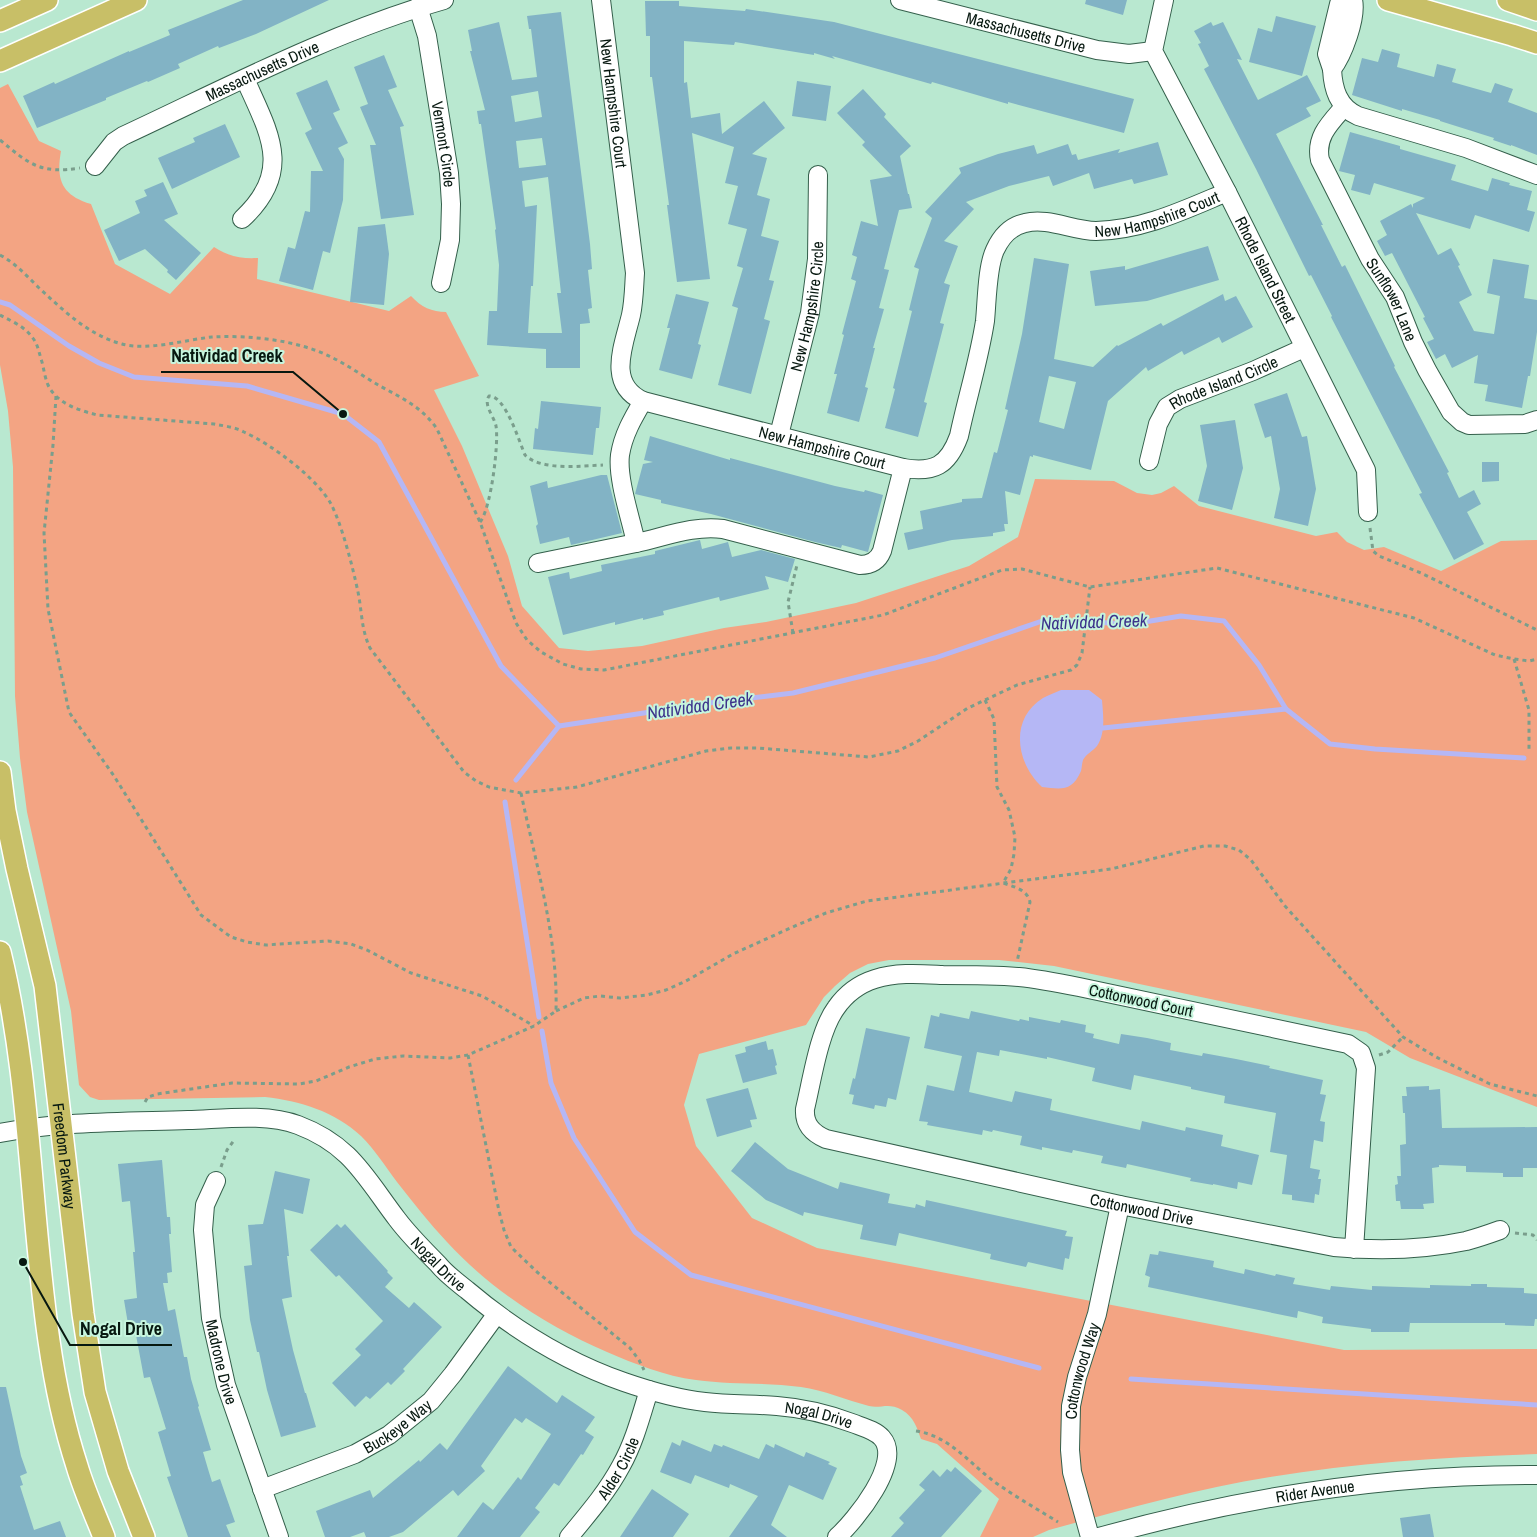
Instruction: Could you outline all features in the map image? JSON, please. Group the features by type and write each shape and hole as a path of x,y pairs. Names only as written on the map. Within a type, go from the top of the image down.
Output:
{"main road":[{"path":"0,21 47,0"},
{"path":"0,61 136,0"},
{"path":"1388,0 1512,34 1537,43"},
{"path":"1508,0 1537,10"},
{"name":"Freedom Parkway","path":"0,772 5,811 17,869 45,986 84,1324 95,1392 118,1471 144,1537"},
{"path":"0,952 17,1034 49,1342 63,1414 77,1467 104,1537"}],"street":[{"name":"Massachusetts Drive","path":"95,166 114,142 123,136 345,33 372,22 444,0"},
{"name":"New Hampshire Court","path":"601,0 635,273 631,314 620,357 621,374 627,388 643,401 903,468 916,470 933,468 941,464 954,450 959,436 984,322 994,252 1005,234 1012,228 1036,221 1073,229 1094,231 1141,226 1182,212 1227,192"},
{"name":"Massachusetts Drive","path":"900,0 1103,51 1129,54 1153,51"},
{"path":"1153,51 1164,0"},
{"path":"1342,0 1339,4 1327,54 1332,69 1335,90 1344,107 1358,116 1466,148 1537,175"},
{"path":"1332,69 1341,58 1355,8 1353,0"},
{"name":"Vermont Circle","path":"418,7 427,36 449,173 451,204 450,240 441,283"},
{"name":"Rhode Island Street","path":"1153,51 1227,192 1366,470 1368,512"},
{"path":"242,219 253,210 265,192 270,183 274,162 268,135 245,79"},
{"name":"Sunflower Lane","path":"1344,107 1329,124 1320,139 1318,152 1320,160 1370,259 1395,297 1413,342 1446,405 1456,418 1469,424 1525,424 1537,420"},
{"name":"New Hampshire Circle","path":"779,435 810,313 817,259 818,175"},
{"name":"Rhode Island Circle","path":"1149,461 1158,424 1167,407 1180,399 1253,371 1304,348"},
{"path":"636,543 620,465 623,441 643,401"},
{"path":"538,563 711,527 866,565 876,560 882,551 903,468"},
{"name":"Cottonwood Court","path":"805,1109 821,1041 830,1017 843,999 857,987 874,979 896,975 1013,977 1079,987 1348,1044 1361,1052 1364,1059"},
{"path":"1354,1249 1366,1068 1364,1059"},
{"name":"Cottonwood Drive","path":"805,1109 808,1126 818,1136 826,1139 1120,1205 1310,1243 1354,1249 1385,1250 1467,1241 1500,1230"},
{"name":"Nogal Drive","path":"0,1133 62,1124 257,1118 296,1124 324,1136 350,1155 398,1220 440,1267 496,1314 573,1360 622,1381 649,1390 704,1402 780,1406 814,1411 876,1433 888,1448 885,1466 858,1516 837,1537"},
{"name":"Madrone Drive","path":"216,1182 205,1205 203,1230 211,1318 226,1385 246,1448 279,1537"},
{"name":"Cottonwood Way","path":"1090,1537 1072,1472 1070,1450 1071,1406 1077,1377 1097,1314 1120,1205"},
{"name":"Buckeye Way","path":"262,1489 355,1454 389,1435 431,1400 453,1374 496,1314"},
{"name":"Alder Circle","path":"569,1537 602,1497 622,1465 634,1438 649,1390"},
{"name":"Rider Avenue","path":"1099,1537 1214,1508 1294,1493 1422,1479 1537,1475"}],"path":[{"path":"0,140 29,162 45,170 61,171 95,166"},
{"path":"0,315 26,329 37,346 48,385 56,396 80,410 97,414 214,424 229,427 243,431 299,468 331,503 334,510 358,593 364,635 370,648 464,772 476,781 489,787 521,793 577,786 706,751 732,748 758,748 869,757 898,751 918,742 968,708 1017,685 1071,670 1078,665 1082,653 1090,587"},
{"path":"56,396 45,543 48,609 69,712 114,776 201,915 213,926 231,937 247,942 266,944 328,941 350,944 367,950 410,973 482,996 534,1026"},
{"path":"480,522 487,507 497,443 496,425 487,403 489,396 494,396 502,403 525,455 530,460 555,466 620,465"},
{"path":"1368,512 1373,551 1379,556 1422,573 1537,630"},
{"path":"793,633 788,602 801,550"},
{"path":"1514,660 1529,710 1528,750"},
{"path":"985,700 994,719 997,787 1009,810 1015,838 1011,869 1003,884"},
{"path":"521,793 552,938 556,982 556,1011"},
{"path":"145,1102 148,1097 157,1094 232,1083 299,1084 316,1081 349,1067 375,1059 402,1056 450,1058 468,1055 534,1026 556,1011 584,998 600,996 620,998 647,995 666,990 686,981 733,954 797,925 826,913 867,901 1111,869 1204,846 1225,846 1239,850 1251,860 1285,906 1403,1037 1436,1057 1490,1084 1537,1096"},
{"path":"1003,884 1023,890 1029,896 1030,902 1013,977"},
{"path":"1364,1059 1388,1052 1403,1037"},
{"path":"468,1055 499,1212 511,1247 536,1272 630,1348 644,1369 649,1390"},
{"path":"216,1182 227,1150 235,1139"},
{"path":"1500,1230 1534,1235 1537,1240"},
{"path":"916,1432 933,1435 950,1444 995,1482 1058,1522"}],"shaded area":[{"path":"8,84 39,141 61,151 59,170 63,185 73,196 91,204 115,264 170,294 214,247 224,253 235,256 258,258 257,279 389,311 411,296 427,308 446,312 479,376 434,390 462,446 508,556 522,606 559,648 588,651 642,646 724,628 766,622 856,603 969,566 1018,537 1035,479 1114,481 1137,493 1152,495 1161,493 1174,486 1199,506 1316,536 1337,532 1347,542 1364,550 1384,547 1441,571 1501,541 1537,540 1537,1107 1410,1058 1366,1032 1054,966 999,960 889,960 868,964 850,973 835,986 824,997 806,1025 699,1054 684,1105 696,1146 752,1218 817,1248 1344,1350 1537,1349 1537,1454 1403,1461 1303,1472 1186,1494 1049,1530 1033,1537 980,1537 999,1499 937,1444 921,1439 912,1419 902,1410 893,1406 873,1407 810,1388 775,1384 709,1382 673,1376 628,1361 563,1331 521,1305 482,1276 427,1220 366,1141 351,1127 328,1114 291,1101 265,1097 99,1100 90,1097 79,1085 71,1011 27,812 20,758 15,696 13,467 8,411 0,365 0,88"}],"water":[{"path":"1061,690 1089,690 1102,700 1102,735 1097,746 1083,760 1081,771 1074,783 1065,788 1042,787 1026,766 1020,741 1021,729 1025,717 1032,707 1043,698"}],"building":[{"path":"243,0 329,0 256,34 219,48 218,46 178,64 180,68 37,128 23,96 170,35 168,30"},
{"path":"1086,0 1127,0 1123,15 1085,4"},
{"path":"645,1 679,1 679,6 745,11 746,9 834,22 1134,99 1124,133 1008,102 1008,104 932,82 931,84 832,56 835,59 814,53 814,55 735,42 734,45 684,41 684,83 687,82 691,118 720,113 722,134 764,101 785,128 752,154 767,158 757,195 770,199 761,236 779,241 769,280 774,281 764,319 770,321 751,394 718,385 738,308 732,306 743,268 737,266 747,229 728,224 738,186 725,183 734,147 692,133 710,279 677,282 667,205 669,205 652,77 650,77 650,36 646,36"},
{"path":"561,12 592,269 588,270 592,308 588,309 590,323 580,324 580,368 546,368 546,349 487,345 489,311 497,311 499,265 496,229 481,124 479,124 477,111 485,110 470,51 472,51 468,30 499,22 512,80 537,77 531,29 529,29 527,16","holes":["538,91 542,117 515,122 511,96","542,138 546,165 519,168 516,141","548,177 561,293 557,293 562,333 528,333 531,286 533,286 537,205 525,207 522,181"]},
{"path":"1276,16 1316,26 1302,76 1249,62 1258,28 1272,32"},
{"path":"1211,22 1213,26 1223,22 1242,60 1237,59 1258,100 1307,75 1321,101 1306,108 1311,116 1276,134 1323,225 1321,225 1342,267 1345,265 1394,367 1449,472 1447,473 1459,498 1474,490 1481,504 1467,512 1484,544 1454,560 1419,494 1422,493 1332,316 1311,275 1309,276 1204,69 1209,66 1198,44 1201,43 1194,31"},
{"path":"1382,49 1400,54 1397,67 1434,77 1437,64 1456,69 1452,82 1491,93 1495,83 1513,89 1508,102 1537,113 1537,155 1440,120 1402,109 1402,111 1352,95 1362,58 1378,62"},
{"path":"384,55 397,87 388,90 404,126 400,127 414,215 381,219 370,145 376,145 360,107 368,104 354,67"},
{"path":"327,80 340,110 333,113 348,143 338,148 344,159 343,200 330,253 323,251 313,290 279,281 288,247 295,249 305,211 310,212 311,171 323,171 305,133 312,129 296,93"},
{"path":"797,81 831,86 826,121 792,116"},
{"path":"863,89 886,114 884,117 911,146 900,156 912,208 899,210 884,269 889,270 879,308 884,309 873,348 875,348 865,387 868,388 859,422 827,413 837,374 834,374 844,335 842,334 856,281 851,279 857,257 852,255 861,221 878,226 870,180 892,176 862,145 865,142 837,113"},
{"path":"225,124 240,157 172,189 158,158 195,142 193,138"},
{"path":"1350,132 1456,165 1451,180 1488,191 1492,178 1532,191 1527,210 1535,212 1529,232 1475,215 1470,229 1416,213 1438,255 1451,248 1460,265 1458,266 1472,295 1459,302 1474,331 1494,334 1500,296 1487,293 1493,259 1529,265 1524,298 1537,300 1537,332 1530,376 1528,376 1522,408 1485,401 1488,385 1474,383 1478,355 1452,368 1445,354 1436,359 1427,342 1434,339 1423,318 1425,317 1392,253 1385,256 1377,241 1387,235 1380,221 1411,204 1413,208 1413,204 1425,198 1374,183 1370,195 1351,190 1355,175 1339,171"},
{"path":"1158,142 1168,175 1134,184 1132,179 1094,189 1089,173 1053,186 1049,176 1009,186 966,202 974,209 944,241 958,246 944,283 950,285 940,323 944,324 924,402 927,403 918,437 885,428 912,311 909,310 919,269 914,267 932,218 925,212 961,173 959,168 998,154 1034,145 1037,154 1068,144 1072,155 1076,154 1078,160 1120,149 1118,153"},
{"path":"163,182 178,214 164,220 201,253 176,280 145,249 119,261 104,230 140,213 135,201 147,196 144,190"},
{"path":"385,224 389,254 384,305 350,302 358,227"},
{"path":"1208,246 1219,280 1147,301 1095,306 1090,271 1125,266 1125,270"},
{"path":"1034,258 1069,264 1054,359 1093,367 1117,345 1161,323 1163,326 1223,294 1225,301 1236,296 1253,327 1222,343 1219,337 1184,355 1182,351 1148,371 1146,367 1108,401 1091,470 1033,455 1033,457 1030,456 1020,495 1005,491 1008,524 1004,524 1005,531 993,533 993,536 952,540 908,550 904,533 923,529 920,511 962,502 962,499 982,498 994,452 997,453 1008,410 1005,409 1022,334","holes":["1049,376 1076,382 1064,429 1039,422"]},
{"path":"676,294 709,302 698,344 701,345 692,379 659,370 670,328 667,328"},
{"path":"1287,393 1302,437 1307,436 1316,489 1308,526 1274,518 1280,489 1271,436 1265,438 1254,404"},
{"path":"541,401 601,407 593,455 533,449 535,428 538,429"},
{"path":"1235,420 1243,468 1232,510 1198,501 1207,466 1200,425"},
{"path":"650,436 730,460 730,458 835,486 864,492 865,490 883,495 868,552 842,545 841,548 815,542 711,514 661,503 661,500 635,494 643,464 653,462 644,460"},
{"path":"1482,462 1499,462 1499,481 1482,482"},
{"path":"607,475 622,533 571,545 569,537 540,544 530,486 547,481 548,488"},
{"path":"700,540 702,549 728,542 732,557 761,550 795,559 788,582 765,576 769,589 720,601 719,597 663,611 664,615 615,625 615,622 563,635 548,577 569,572 570,579 602,571 601,565 655,554 655,551"},
{"path":"971,1011 1019,1021 1020,1019 1029,1021 1029,1017 1060,1023 1061,1020 1086,1025 1085,1032 1094,1034 1093,1038 1119,1044 1121,1034 1147,1038 1171,1043 1170,1050 1202,1056 1203,1053 1236,1059 1323,1080 1320,1094 1326,1095 1320,1121 1325,1122 1323,1142 1314,1140 1310,1168 1320,1170 1318,1179 1321,1179 1319,1195 1315,1194 1314,1203 1292,1200 1292,1195 1282,1194 1287,1155 1270,1152 1276,1113 1224,1103 1225,1096 1134,1075 1131,1090 1092,1081 1095,1068 1047,1057 1047,1059 1000,1050 999,1056 977,1052 969,1092 1012,1102 1015,1091 1052,1099 1050,1110 1140,1130 1142,1121 1185,1131 1186,1127 1223,1135 1221,1146 1259,1155 1252,1185 1238,1182 1237,1189 1190,1181 1191,1178 1127,1164 1126,1168 1101,1163 1103,1156 1073,1150 1072,1153 1042,1147 1042,1150 1020,1145 1022,1136 993,1130 992,1132 983,1130 982,1135 927,1125 928,1122 919,1121 927,1085 954,1091 962,1056 924,1048 931,1015 939,1017 940,1013 969,1019"},
{"path":"866,1028 910,1037 896,1100 888,1098 886,1107 875,1105 874,1109 852,1104 854,1095 849,1094 853,1078 855,1079"},
{"path":"766,1041 768,1050 773,1049 777,1074 743,1083 735,1055 746,1052 745,1047"},
{"path":"1429,1086 1429,1090 1440,1089 1442,1128 1537,1127 1537,1168 1523,1168 1523,1177 1503,1177 1503,1173 1466,1172 1466,1166 1439,1165 1439,1167 1432,1168 1434,1203 1423,1204 1424,1209 1401,1209 1400,1201 1396,1201 1395,1185 1398,1184 1397,1176 1401,1176 1400,1145 1406,1144 1405,1113 1403,1113 1402,1096 1407,1096 1406,1087"},
{"path":"748,1088 757,1119 750,1120 752,1127 717,1137 706,1099"},
{"path":"755,1142 788,1169 838,1189 840,1182 890,1194 888,1203 915,1208 916,1204 925,1207 926,1200 1067,1231 1065,1236 1073,1237 1069,1259 1065,1258 1063,1270 1028,1262 1026,1267 990,1259 991,1254 899,1233 896,1246 860,1239 863,1225 804,1212 803,1216 766,1200 731,1171"},
{"path":"162,1160 167,1217 170,1217 171,1234 169,1234 172,1272 167,1273 168,1283 163,1283 168,1311 175,1309 184,1357 187,1357 198,1407 211,1450 203,1452 212,1482 220,1479 235,1522 226,1525 231,1537 188,1537 167,1477 171,1476 158,1432 166,1429 150,1377 144,1378 136,1335 130,1336 124,1300 137,1298 133,1252 135,1252 130,1201 122,1202 118,1164"},
{"path":"275,1171 310,1179 303,1214 284,1209 292,1297 282,1299 293,1350 316,1427 281,1437 250,1320 244,1266 252,1265 248,1225 263,1224"},
{"path":"337,1224 341,1228 345,1224 388,1271 393,1278 385,1287 409,1308 414,1302 442,1327 403,1369 405,1371 391,1385 388,1382 370,1399 366,1396 355,1407 332,1383 361,1355 355,1349 383,1321 339,1275 336,1277 310,1250"},
{"path":"1159,1251 1214,1261 1213,1267 1244,1274 1245,1269 1275,1276 1276,1274 1295,1278 1293,1284 1330,1290 1331,1286 1372,1290 1372,1286 1430,1288 1430,1285 1471,1286 1471,1284 1487,1284 1487,1287 1524,1288 1524,1293 1537,1294 1537,1319 1535,1319 1534,1326 1505,1325 1505,1323 1410,1323 1409,1332 1371,1332 1371,1329 1322,1323 1323,1317 1298,1311 1297,1318 1148,1287 1150,1277 1145,1275 1150,1254 1158,1255"},
{"path":"508,1366 557,1403 562,1395 595,1417 585,1431 594,1437 583,1455 581,1454 559,1486 554,1483 535,1508 540,1512 520,1537 457,1537 483,1502 493,1510 518,1477 521,1480 551,1434 526,1418 522,1423 515,1418 481,1466 485,1471 458,1496 453,1490 403,1532 389,1537 366,1537 364,1532 350,1537 325,1537 316,1511 370,1490 373,1498 419,1460 420,1462 440,1443 447,1450"},
{"path":"0,1387 6,1387 21,1456 27,1473 20,1476 23,1485 20,1486 34,1530 60,1521 66,1537 0,1537"},
{"path":"682,1440 711,1452 714,1444 722,1447 723,1445 759,1459 766,1444 774,1448 775,1444 804,1457 806,1452 830,1462 828,1464 837,1468 823,1500 789,1485 771,1525 787,1537 729,1537 758,1496 730,1484 729,1488 695,1475 691,1484 660,1472 672,1442 680,1446"},
{"path":"955,1467 982,1491 941,1537 891,1537 904,1523 899,1518 925,1490 919,1485 933,1470 940,1477 947,1469 951,1472"},
{"path":"652,1489 689,1514 673,1537 620,1537"},
{"path":"1430,1514 1434,1537 1403,1537 1400,1518"}],"waterway":[{"name":"Natividad Creek","path":"0,302 10,305 69,346 99,363 134,377 247,386 343,414 379,442 501,666 559,726"},
{"name":"Natividad Creek","path":"559,726 709,703 793,693 935,658 1045,620 1132,624 1181,616 1224,621 1259,665 1286,709 1330,744 1375,749 1524,758"},
{"path":"1103,728 1286,709"},
{"path":"516,780 559,726"},
{"path":"505,802 539,1017"},
{"path":"542,1031 551,1083 574,1138 635,1232 691,1275 1039,1368"},
{"path":"1131,1379 1537,1405"}],"place":[{"name":"Natividad Creek","path":"343,414"},
{"name":"Nogal Drive","path":"23,1262"}]}
